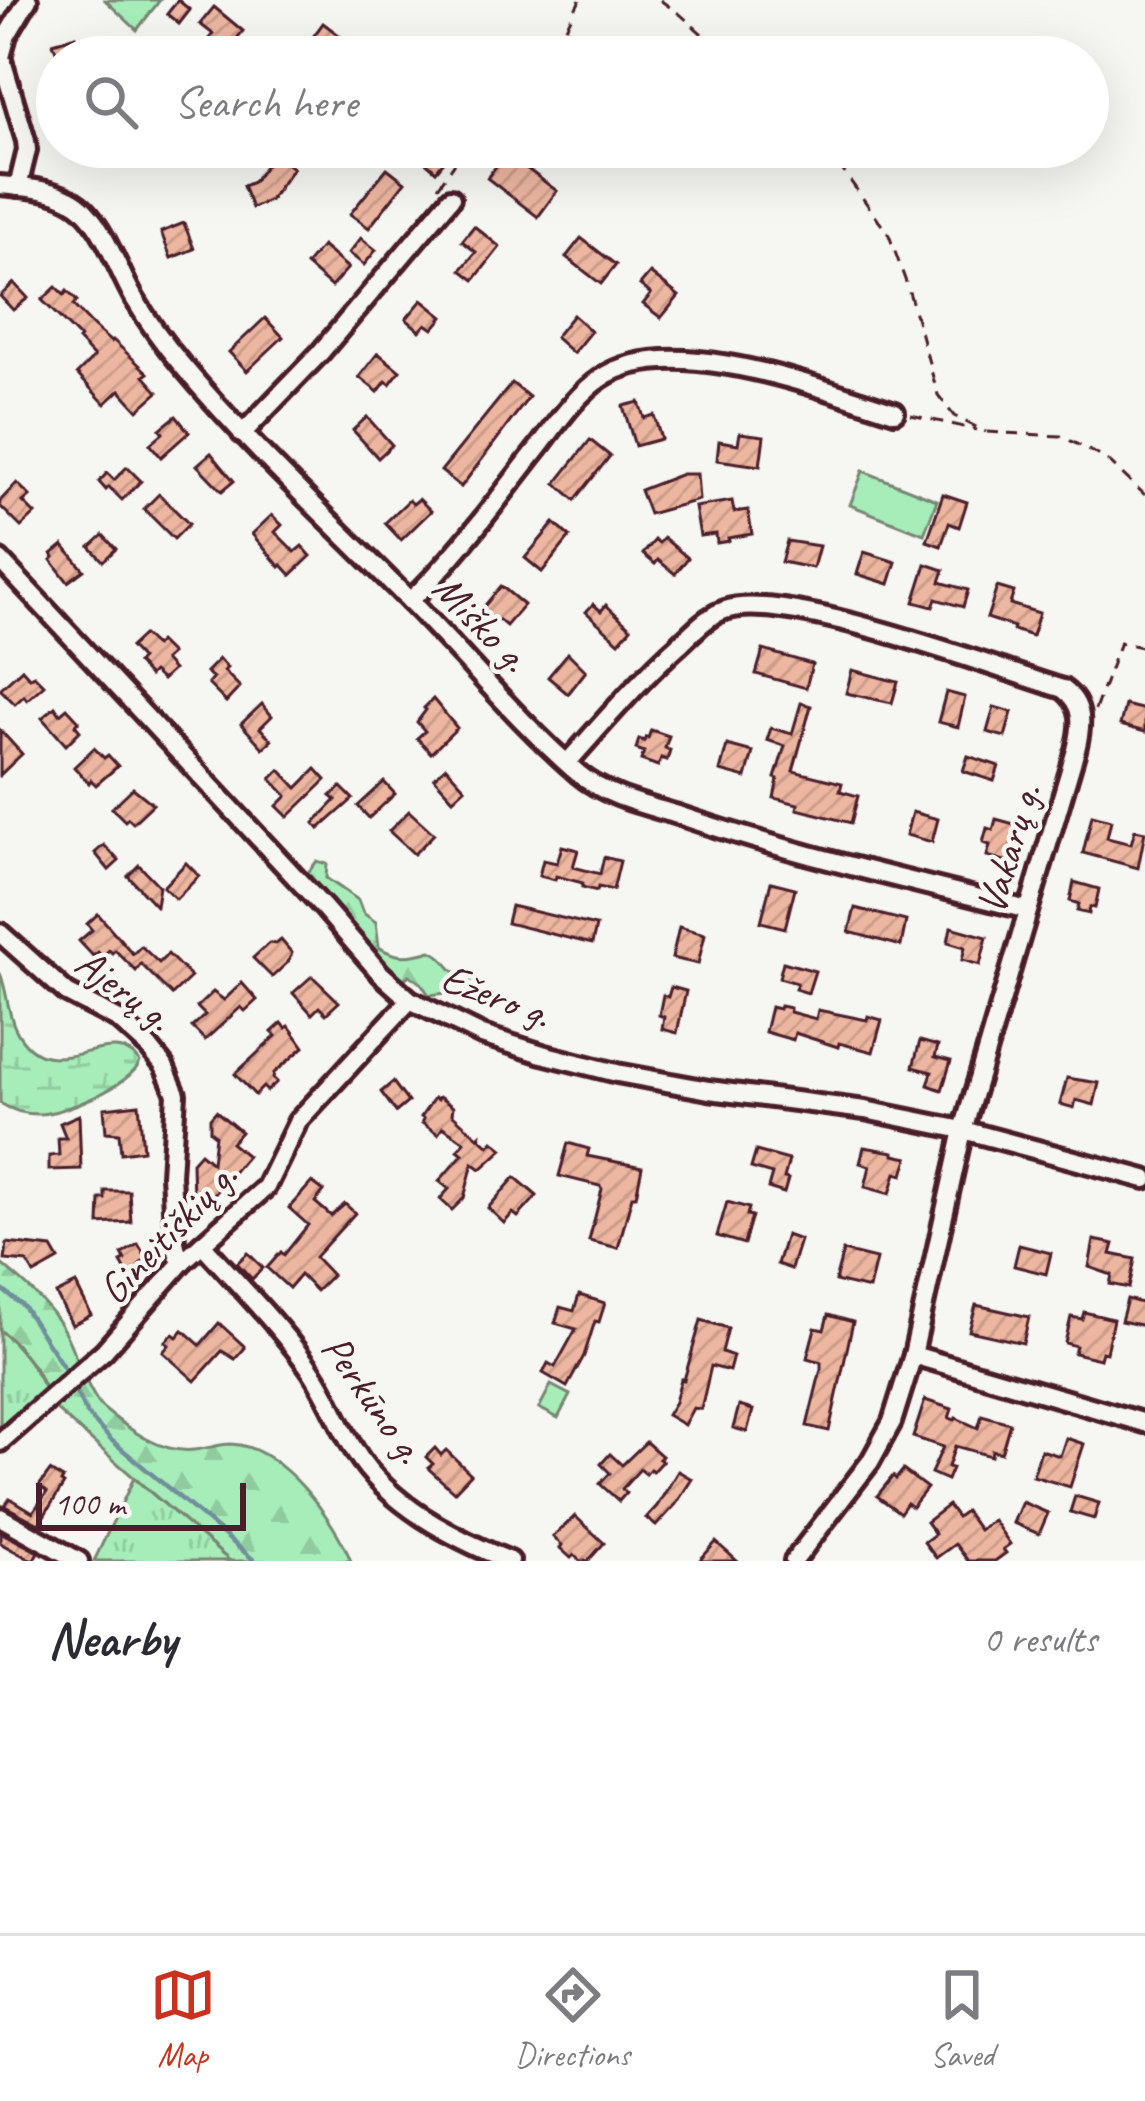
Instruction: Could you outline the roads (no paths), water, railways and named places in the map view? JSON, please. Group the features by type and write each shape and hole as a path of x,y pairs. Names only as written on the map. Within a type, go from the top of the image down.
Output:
{"street":[{"name":"Miško g.","path":"28,0 7,35 1,57 27,150 9,186 71,200 83,209 146,316 242,434 567,764 598,787 766,845 1028,910"},
{"path":"242,434 320,353 444,192"},
{"path":"410,601 445,568 569,409 614,370 656,361 746,368 895,412"},
{"name":"Ežero g.","path":"0,560 410,1000 482,1035 616,1073 865,1110 964,1130 1145,1179"},
{"name":"Vakarų g.","path":"567,764 649,672 705,621 745,606 855,625 1063,689 1077,703 1081,719 1076,750 964,1130 914,1355 883,1441 794,1561"},
{"name":"Ajerų g.","path":"0,933 67,993 119,1020 164,1066 176,1094 170,1175 175,1242 183,1261"},
{"name":"Gineitiškių g.","path":"0,1442 104,1351 183,1261 259,1196 298,1121 410,1000"},
{"name":"Perkūno g.","path":"202,1244 308,1365 351,1445 380,1481 465,1543 510,1561"},
{"path":"914,1355 1145,1424"},
{"path":"0,1517 79,1561"}],"waterway":[{"path":"0,1288 23,1306 64,1368"},
{"path":"74,1388 87,1414 110,1439 255,1561"}]}
